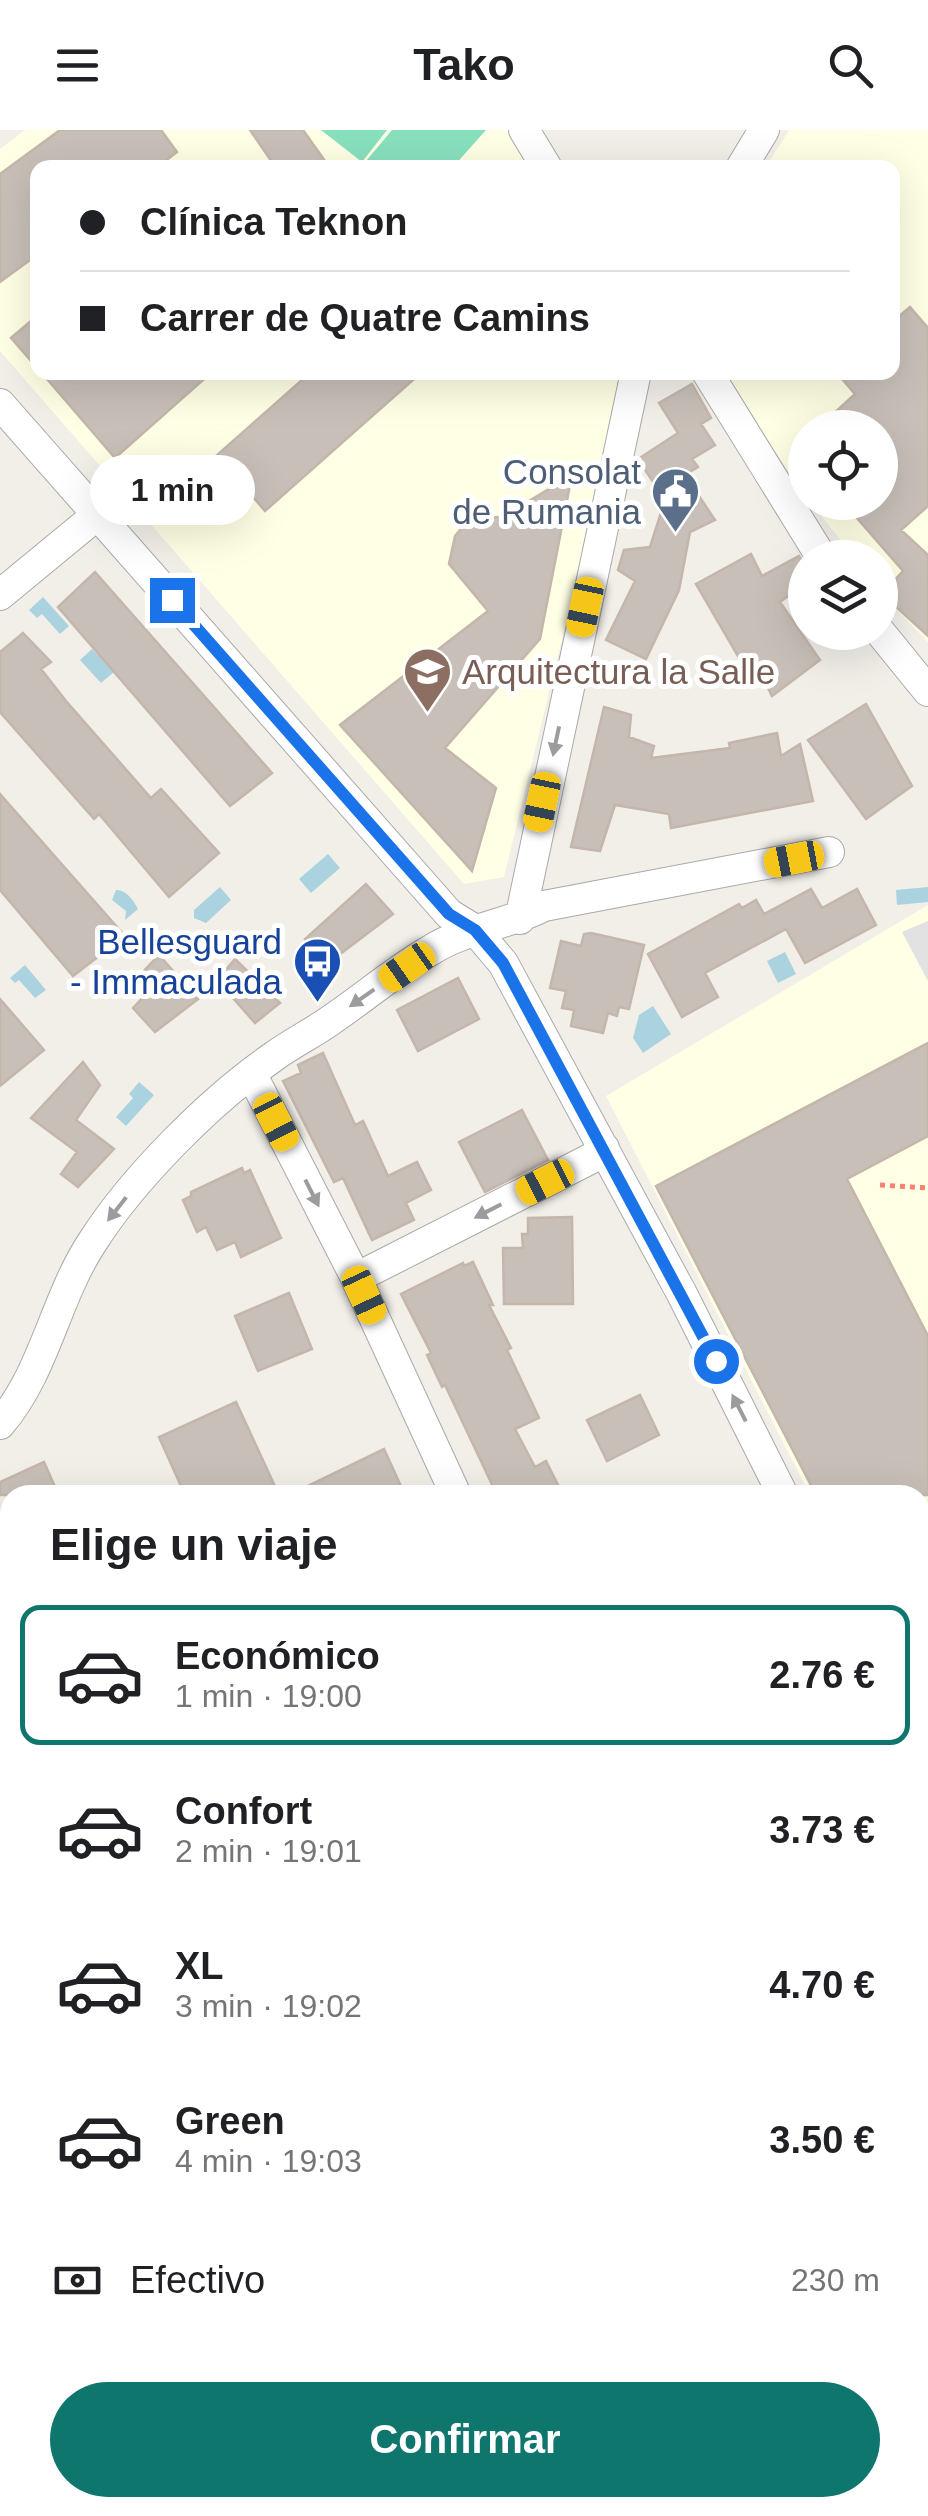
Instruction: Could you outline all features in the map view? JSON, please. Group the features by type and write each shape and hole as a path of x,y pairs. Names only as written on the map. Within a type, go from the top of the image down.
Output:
{"street":[{"path":"524,130 542,160"},
{"path":"746,160 764,130"},
{"path":"520,919 634,380"},
{"path":"711,380 811,540"},
{"path":"0,404 449,914 475,930 503,963 604,1148 778,1485"},
{"path":"0,595 96,515"},
{"path":"895,650 928,691"},
{"path":"0,1424 25,1386 70,1280 93,1240 164,1153 271,1058 433,948 475,930 520,919 544,906 829,852"},
{"path":"252,1075 356,1278 451,1485"},
{"path":"356,1278 592,1158 604,1148"}],"path":[{"path":"880,1185 928,1188"}],"shaded area":[{"path":"25,130 512,130 531,160 30,160 30,380 618,380 599,488 504,877 464,884 0,351 0,149"},
{"path":"789,130 928,130 928,642 898,611 898,540 840,540 825,520 898,520 898,410 788,410 788,470 726,380 900,380 900,160 770,160"},
{"path":"928,905 928,1485 805,1485 606,1096"},
{"path":"928,921 928,981 902,932"}],"green space":[{"path":"321,130 387,130 364,160"},
{"path":"392,130 486,130 459,160 367,160"}],"water":[{"path":"43,597 69,626 60,634 42,614 37,618 29,610"},
{"path":"92,649 114,672 101,683 80,660"},
{"path":"328,854 340,868 311,893 299,879"},
{"path":"220,887 231,900 206,923 194,918 194,910"},
{"path":"928,887 928,902 897,905 896,890"},
{"path":"116,890 126,893 138,909 125,920 126,911 112,900"},
{"path":"785,952 796,974 778,983 767,961"},
{"path":"25,965 46,990 35,998 19,980 15,983 10,978"},
{"path":"653,1006 671,1034 643,1053 633,1038 639,1015"},
{"path":"139,1082 154,1095 126,1126 116,1117 133,1098 129,1094"}],"building":[{"path":"60,130 161,130 177,152 166,160 30,160 30,260 0,282 0,174"},
{"path":"250,130 303,130 324,160 271,160"},
{"path":"910,307 928,328 928,506 901,530 928,555 928,636 898,609 898,576 903,571 898,565 898,540 876,540 859,520 898,520 898,410 838,410 855,394 843,380 900,380 900,315"},
{"path":"30,322 30,360 11,338"},
{"path":"48,380 203,380 115,458"},
{"path":"302,380 413,380 265,511 217,455"},
{"path":"692,384 711,418 701,424 715,445 692,459 698,467 685,475 715,520 690,532 679,590 646,659 606,640 635,581 618,570 624,550 650,547 665,500 638,459 678,433 659,403"},
{"path":"572,475 540,639 445,748 496,788 472,871 340,725 488,611 449,564 455,536 466,523 485,516 516,519 519,507"},
{"path":"751,554 762,576 788,562 788,596 780,602 788,614 788,650 813,650 820,660 772,696 756,664 746,670 696,584"},
{"path":"95,572 272,773 230,806 58,607"},
{"path":"23,633 51,662 41,669 151,798 161,789 219,853 169,897 99,814 94,819 0,712 0,652"},
{"path":"866,704 912,786 866,819 808,740"},
{"path":"604,707 631,715 629,737 654,746 651,758 730,748 729,743 777,733 781,756 800,744 813,801 671,828 669,814 615,805 600,851 571,847"},
{"path":"0,794 125,936 73,976 0,890"},
{"path":"366,884 393,914 327,964 305,939"},
{"path":"811,889 822,908 857,889 876,925 805,963 786,929 705,973 718,997 682,1017 648,954 739,904 742,908 756,900 764,914"},
{"path":"584,934 644,945 629,1009 619,1007 617,1016 608,1013 603,1033 571,1026 574,1010 562,1008 566,991 550,988 561,941 581,946"},
{"path":"159,955 198,999 155,1032 133,1008 149,991 137,978"},
{"path":"235,959 280,1003 255,1023 217,980"},
{"path":"458,978 479,1019 418,1051 397,1010"},
{"path":"0,999 44,1050 0,1086"},
{"path":"928,1043 928,1136 847,1179 928,1336 928,1485 811,1485 656,1186"},
{"path":"323,1053 355,1125 363,1121 388,1176 417,1162 431,1190 406,1203 414,1220 372,1240 343,1178 334,1182 283,1081 301,1073 298,1065"},
{"path":"83,1062 100,1085 76,1120 114,1149 78,1187 61,1174 77,1152 31,1118"},
{"path":"522,1110 548,1160 485,1192 459,1142"},
{"path":"242,1168 244,1173 250,1170 281,1238 241,1257 235,1242 217,1250 206,1227 197,1232 183,1200 191,1192"},
{"path":"572,1217 573,1304 504,1304 503,1248 523,1248 522,1234 528,1234 528,1218"},
{"path":"473,1262 539,1418 515,1429 535,1467 546,1461 558,1485 492,1485 427,1355 431,1353 401,1294 463,1263 464,1266"},
{"path":"289,1293 312,1349 258,1371 235,1316"},
{"path":"640,1395 659,1435 607,1461 587,1420"},
{"path":"236,1402 274,1485 181,1485 159,1437"},
{"path":"384,1449 400,1485 310,1485"},
{"path":"44,1462 54,1485 0,1485"}],"place":[{"name":"Consolat de Rumania","path":"676,534"},
{"name":"Arquitectura la Salle","path":"427,714"},
{"name":"Bellesguard - Immaculada","path":"317,1004"}],"route":[{"path":"172,600 449,914 475,930 503,963 716,1361"}]}
